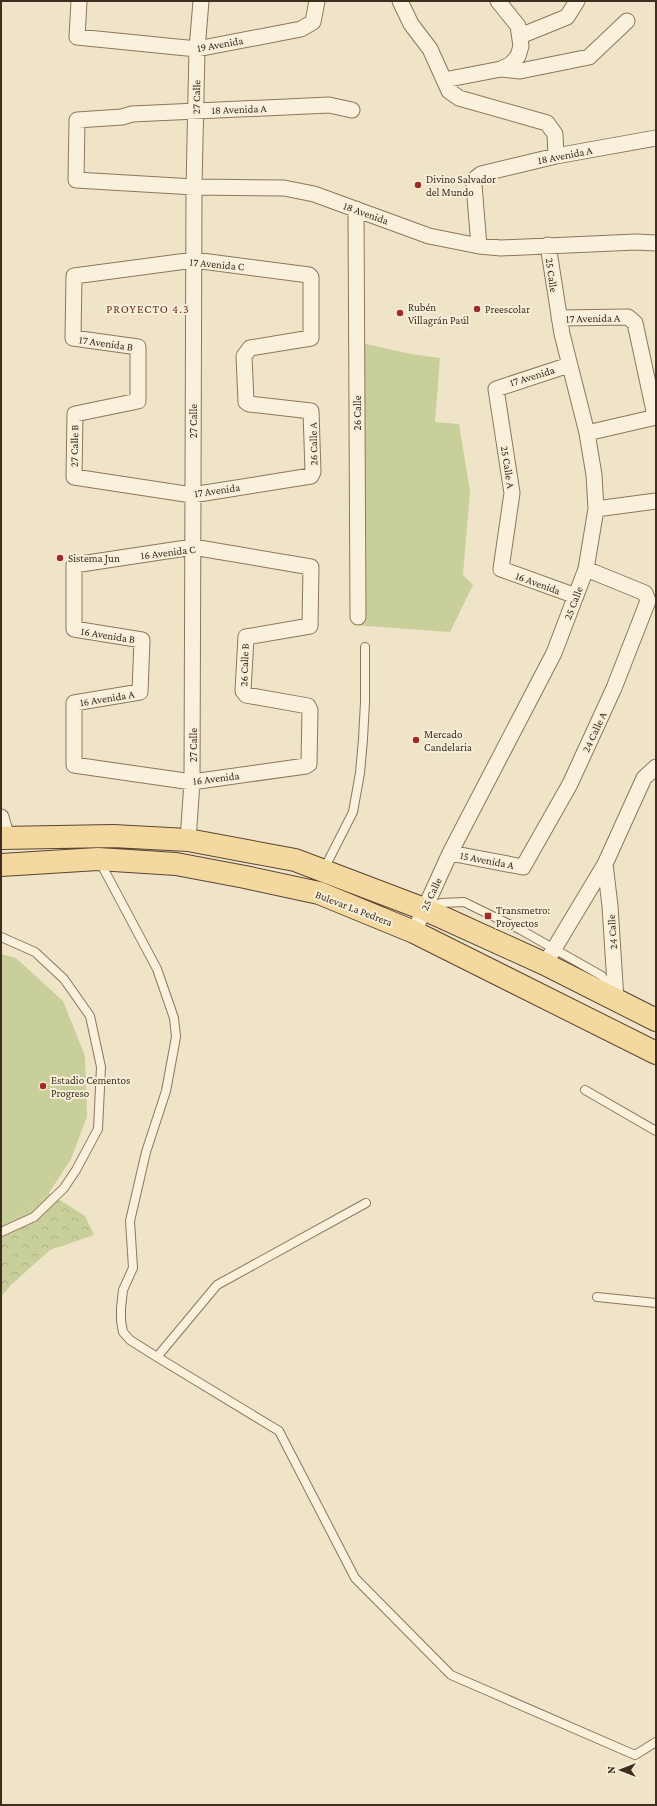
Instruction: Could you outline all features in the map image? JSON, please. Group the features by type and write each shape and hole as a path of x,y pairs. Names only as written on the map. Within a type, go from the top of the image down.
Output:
{"main road":[{"path":"4,838 114,836 188,840 295,860 549,956 616,1000 656,1020"},
{"name":"Bulevar La Pedrera","path":"1,865 98,859 176,864 319,893 414,932 656,1053"}],"street":[{"name":"19 Avenida","path":"79,1 77,37 197,49 301,29 313,22 317,1"},
{"name":"27 Calle","path":"188,840 192,782 194,187 197,49 202,1"},
{"path":"400,1 411,24 430,49 449,91 455,97 547,123 555,134 556,156"},
{"path":"444,80 501,69 511,64 518,56 521,46 518,26 498,1"},
{"path":"520,36 567,17 577,1"},
{"path":"501,69 520,71 589,57 627,21"},
{"name":"18 Avenida A","path":"76,180 77,120 122,117 132,114 196,110 329,105 352,110"},
{"name":"18 Avenida A","path":"479,246 474,188 476,178 484,172 556,156 656,138"},
{"name":"18 Avenida","path":"76,180 194,187 284,188 314,194 429,236 479,246 501,248 636,242 656,243"},
{"name":"26 Calle","path":"356,209 358,617"},
{"name":"25 Calle","path":"414,932 450,853 554,653 586,569 596,509 594,475 587,433 569,365 559,318 548,245"},
{"name":"17 Avenida C","path":"73,338 74,276 194,260 309,275 311,277 311,338 250,348 244,356 245,399 249,404 311,411"},
{"name":"17 Avenida A","path":"559,318 628,317 635,323 654,415 652,418 587,433"},
{"name":"17 Avenida B","path":"73,338 138,347 138,401 75,414"},
{"name":"17 Avenida","path":"496,389 569,365"},
{"name":"25 Calle A","path":"496,389 512,493 501,569"},
{"name":"26 Calle A","path":"311,411 313,472 311,476"},
{"name":"27 Calle B","path":"74,477 75,414"},
{"name":"17 Avenida","path":"74,477 192,495 311,476"},
{"path":"596,509 656,502"},
{"name":"16 Avenida C","path":"74,629 74,566 193,547 309,565 311,569 310,626 246,637"},
{"name":"16 Avenida","path":"501,569 576,596"},
{"name":"24 Calle A","path":"524,865 570,784 614,688 648,601 645,593 586,569"},
{"name":"16 Avenida B","path":"74,629 142,640 140,692"},
{"name":"26 Calle B","path":"246,637 244,693 308,706 310,710 309,764"},
{"name":"16 Avenida A","path":"74,765 74,703 140,692"},
{"name":"16 Avenida","path":"74,765 192,782 306,766 309,764"},
{"path":"549,956 604,864 644,778 656,767"},
{"path":"1,817 4,838"},
{"name":"15 Avenida A","path":"450,853 521,867 524,865"},
{"name":"24 Calle","path":"604,864 610,906 616,1000"}],"lane":[{"path":"324,870 353,812 360,773 363,739 365,647"},
{"path":"98,859 157,969 174,1018 176,1036 166,1091 146,1152 130,1221 133,1268 123,1290 121,1308 123,1332 130,1340 278,1431 355,1578 451,1675 635,1755 656,1742"},
{"path":"1,937 35,952 64,979 90,1016 101,1067 98,1129 76,1170 64,1188 34,1217 1,1232"},
{"path":"585,1090 656,1131"},
{"path":"157,1357 217,1284 366,1203"},
{"path":"597,1297 656,1303"}],"green space":[{"path":"352,341 411,354 440,358 435,422 459,424 470,491 463,575 473,585 450,632 353,625"},
{"name":"Estadio Cementos Progreso","path":"1,954 16,958 63,1001 85,1056 87,1117 71,1159 49,1193 10,1223 1,1226"},
{"path":"49,1193 85,1216 94,1235 50,1250 11,1285 1,1297 1,1226 10,1223"}],"place":[{"name":"Divino Salvador del Mundo","path":"418,185"},
{"name":"Preescolar","path":"477,309"},
{"name":"Rubén Villagrán Paúl","path":"400,313"},
{"name":"Sistema Jun","path":"60,558"},
{"name":"Mercado Candelaria","path":"416,740"},
{"name":"Transmetro: Proyectos","path":"488,916"},
{"name":"Estadio Cementos Progreso","path":"43,1086"}],"district":[{"name":"PROYECTO 4.3","path":"148,309"}]}
